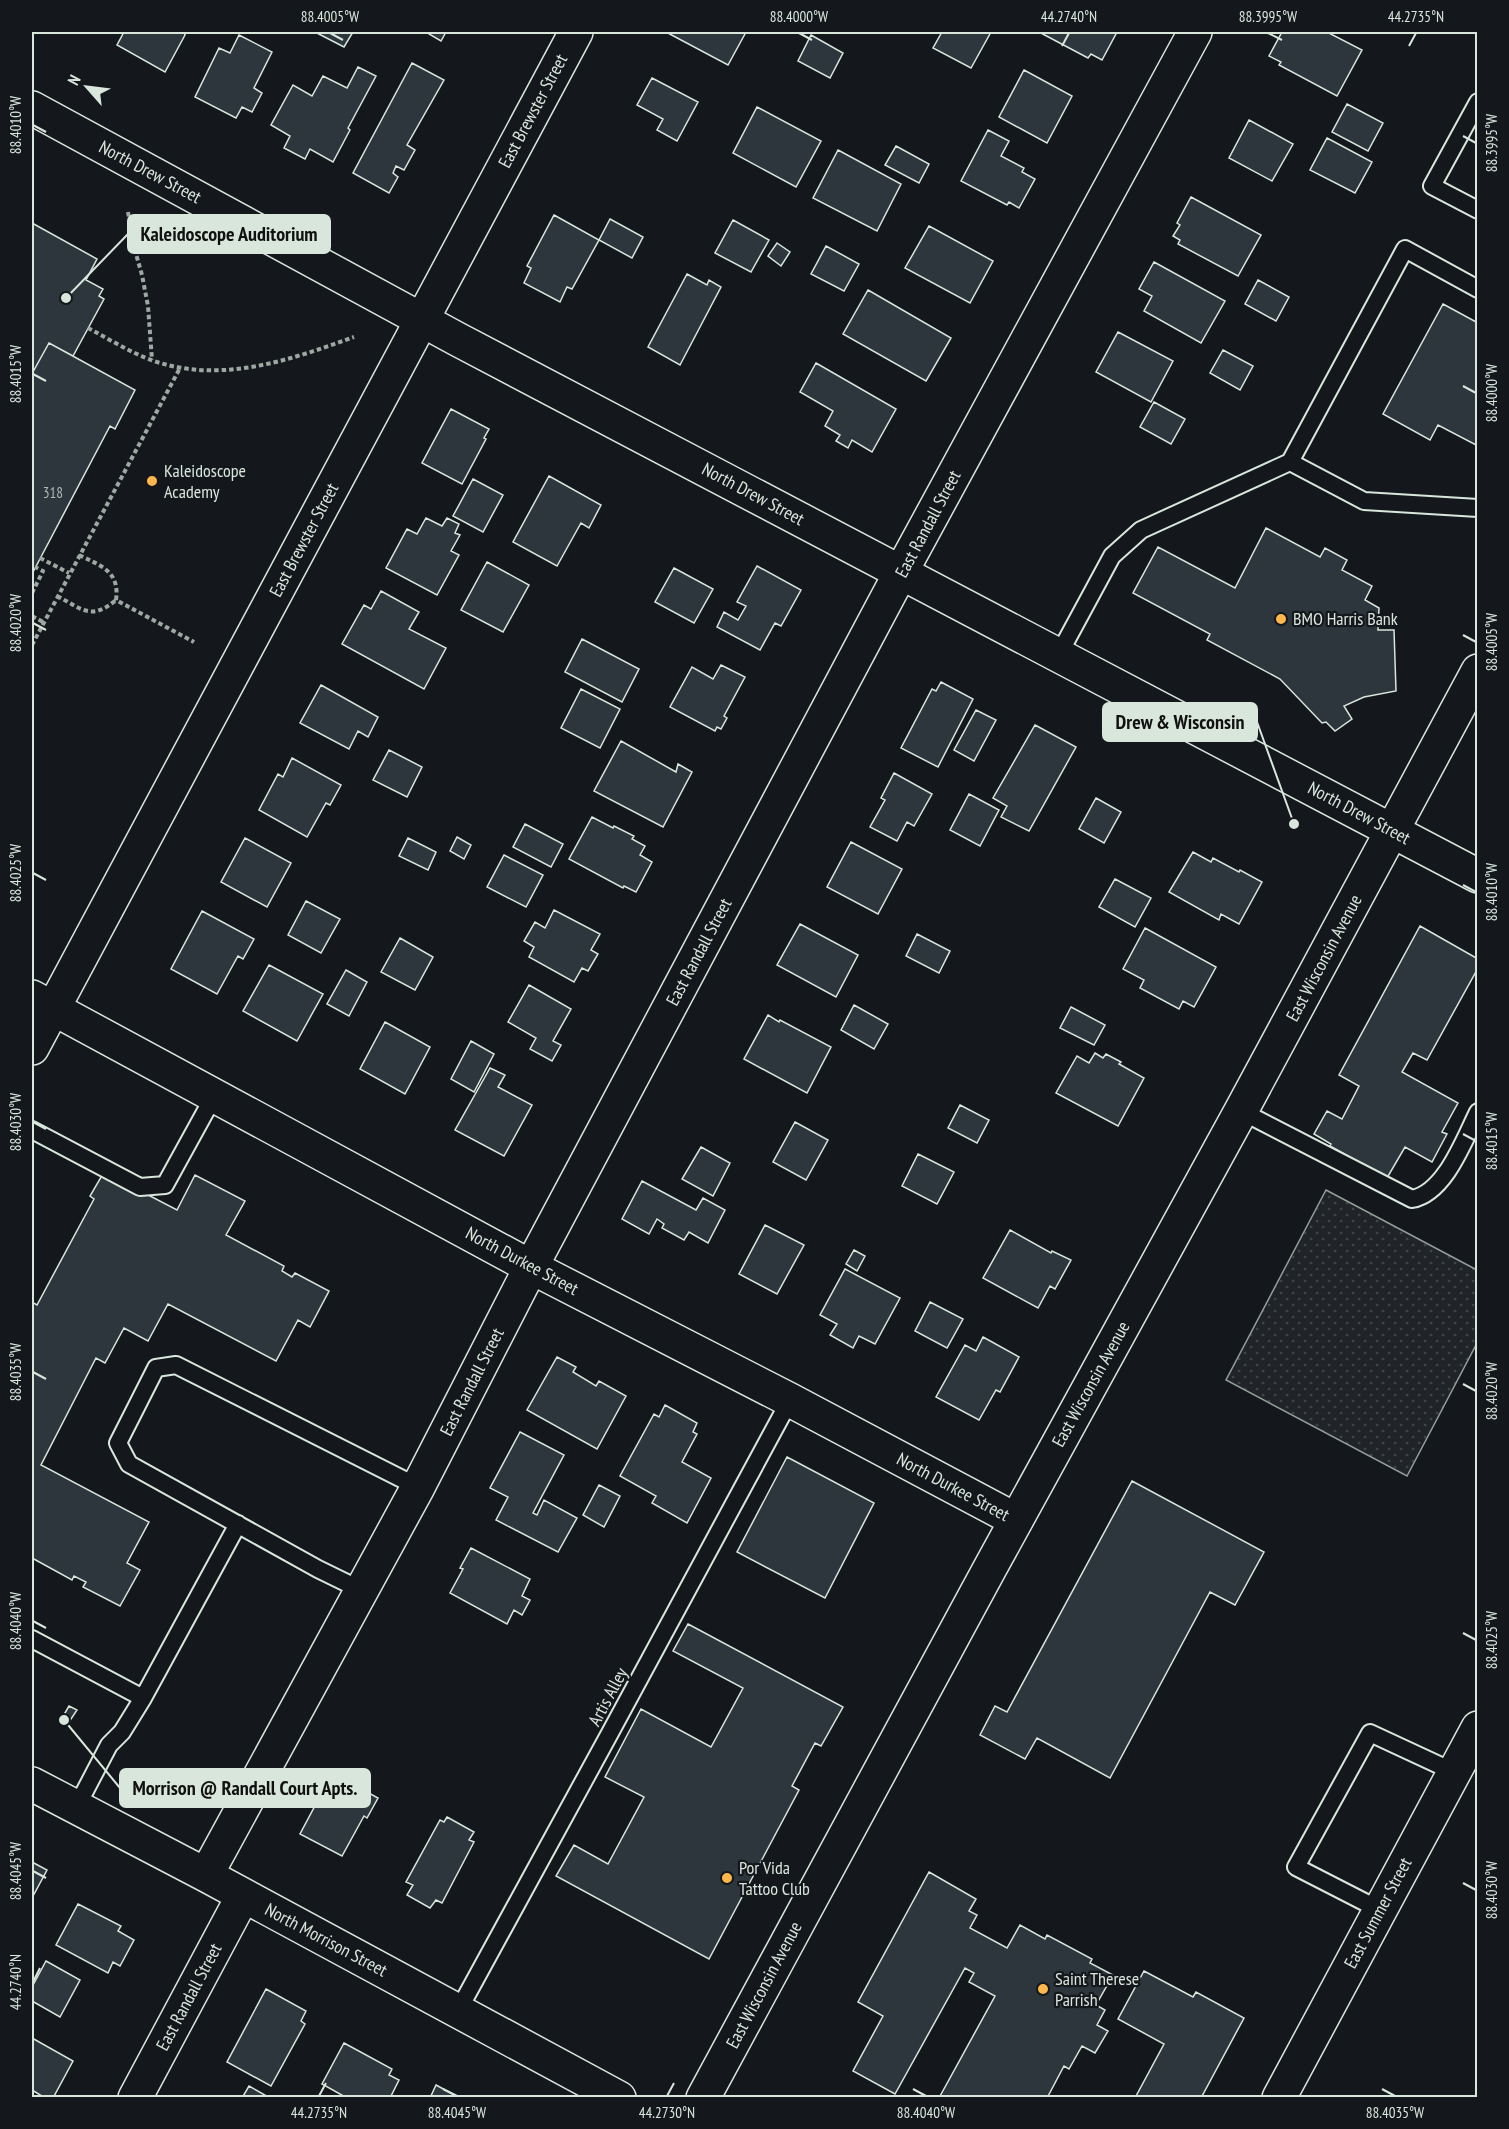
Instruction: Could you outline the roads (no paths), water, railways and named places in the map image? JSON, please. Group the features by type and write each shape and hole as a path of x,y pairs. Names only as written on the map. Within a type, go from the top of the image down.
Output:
{"street":[{"name":"East Brewster Street","path":"32,1048 42,1002 422,320 576,32"},
{"name":"East Randall Street","path":"206,1875 418,1486 531,1267 901,572 1195,32"},
{"name":"North Drew Street","path":"32,108 422,320 1478,876"},
{"name":"East Wisconsin Avenue","path":"703,2097 1016,1520 1242,1111 1478,671"},
{"name":"North Durkee Street","path":"42,1002 531,1267 1016,1520"},
{"name":"East Summer Street","path":"1279,2097 1380,1910 1468,1755"},
{"name":"North Morrison Street","path":"32,1784 619,2097"},
{"name":"East Randall Street","path":"135,2097 243,1896"}],"lane":[{"path":"1478,102 1432,186 1478,210"},
{"path":"1059,654 1112,556 1141,530 1290,462 1405,249 1478,289"},
{"path":"1290,462 1364,501 1478,507"},
{"path":"32,1130 140,1187 165,1185 214,1096"},
{"path":"1242,1111 1412,1199 1424,1197 1439,1182 1459,1152 1478,1112"},
{"path":"361,1590 318,1569 129,1464 118,1443 156,1368 176,1365 418,1486"},
{"name":"Artis Alley","path":"458,2011 789,1400"},
{"path":"76,1808 109,1745 122,1732 143,1698 238,1524"},
{"path":"32,1639 143,1698"},
{"path":"1380,1910 1296,1868 1370,1732 1468,1755"}],"place":[{"name":"Kaleidoscope Auditorium","path":"66,298"},
{"name":"Kaleidoscope Academy","path":"152,481"},
{"name":"BMO Harris Bank","path":"1281,619"},
{"name":"Drew & Wisconsin","path":"1294,824"},
{"name":"Morrison @ Randall Court Apts.","path":"64,1720"},
{"name":"Por Vida Tattoo Club","path":"727,1878"},
{"name":"Saint Therese Parrish","path":"1043,1989"}]}
